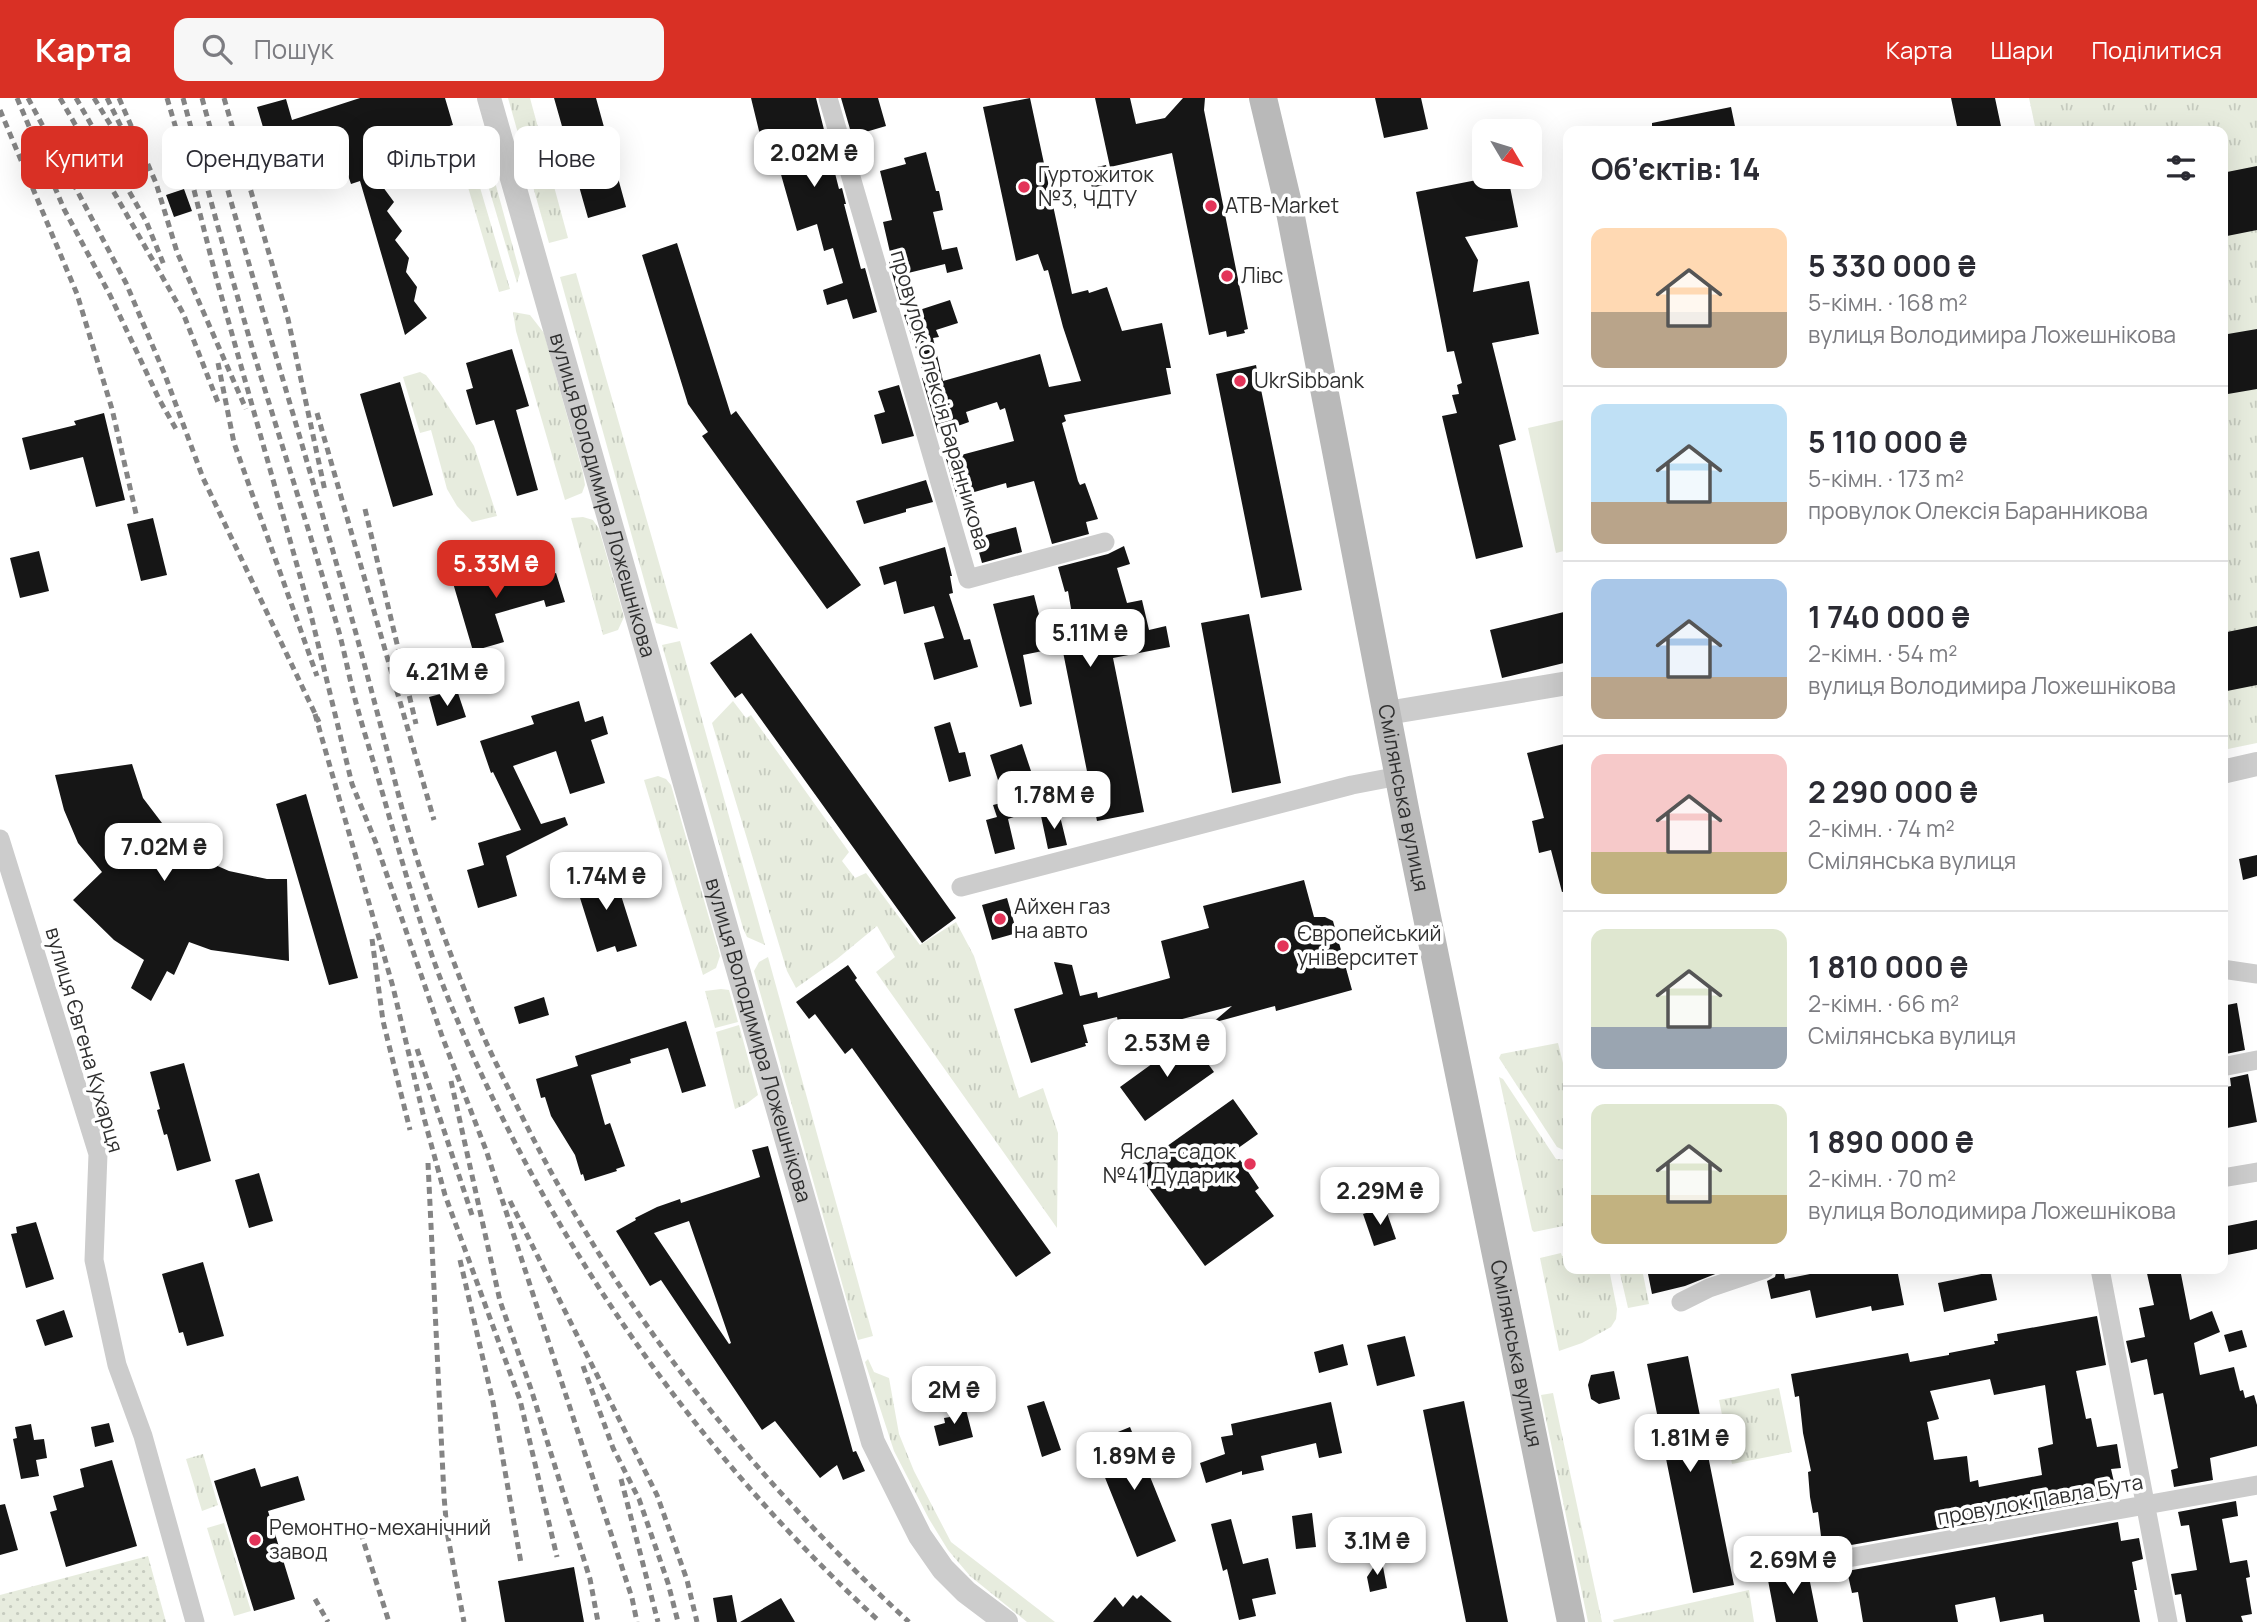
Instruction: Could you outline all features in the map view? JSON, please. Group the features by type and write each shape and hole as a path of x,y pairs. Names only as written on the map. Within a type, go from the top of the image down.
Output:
{"main road":[{"name":"Смілянська вулиця","path":"1263,98 1290,212 1399,776 1571,1622"}],"street":[{"name":"вулиця Володимира Ложешнікова","path":"489,98 873,1442 920,1536 943,1569 966,1592 1006,1622"},
{"name":"провулок Олексія Баранникова","path":"828,98 968,579 1105,542"},
{"path":"1387,713 1563,684"},
{"path":"2228,771 2257,764"},
{"path":"961,887 1352,785 1399,776"},
{"name":"вулиця Євгена Кухарця","path":"0,839 98,1154 94,1260 117,1365 143,1436 195,1622"},
{"path":"2228,970 2257,974"},
{"path":"2228,1066 2257,1060"},
{"path":"2228,1177 2257,1172"},
{"path":"1681,1302 1709,1288 1750,1274"},
{"path":"2100,1274 2168,1622"},
{"name":"провулок Павла Бута","path":"1831,1561 2257,1485"}],"green space":[{"path":"508,98 530,98 538,126 516,126"},
{"path":"2029,98 2257,98 2257,743 2228,749 2228,126 2035,126"},
{"path":"469,189 480,189 510,289 499,292"},
{"path":"489,189 497,189 520,273 517,283"},
{"path":"534,189 555,189 568,238 549,243"},
{"path":"576,273 678,629 656,623 560,277"},
{"path":"513,312 530,315 544,333 583,473 585,485 582,493 565,500 516,331"},
{"path":"420,372 426,375 439,392 474,446 497,516 472,522 457,506 447,489 431,430 420,433 403,377"},
{"path":"1563,420 1563,551 1556,553 1528,428"},
{"path":"571,518 593,520 599,529 624,617 618,630 603,635"},
{"path":"680,641 765,945 747,937 743,928 662,645"},
{"path":"733,701 746,718 751,715 849,852 842,861 855,878 866,873 920,945 956,922 974,956 1019,1098 1043,1088 1058,1133 1057,1228 876,972 895,957 877,926 796,988 787,971 712,723"},
{"path":"658,776 671,785 720,956 716,968 703,975 644,780"},
{"path":"768,957 873,1336 858,1340 754,971 759,962"},
{"path":"729,990 738,1022 715,1028 705,991"},
{"path":"739,1025 758,1095 735,1109 716,1032"},
{"path":"1558,1043 1563,1063 1563,1150 1557,1147 1499,1058 1501,1054"},
{"path":"1499,1077 1503,1079 1556,1159 1563,1160 1563,1226 1534,1232"},
{"path":"1561,1253 1563,1274 1610,1274 1617,1309 1616,1319 1611,1327 1582,1343 1559,1351 1540,1258"},
{"path":"1620,1274 1643,1274 1649,1304 1628,1308"},
{"path":"868,1359 874,1372 889,1378 899,1434 914,1471 951,1542 1055,1622 1027,1622 970,1576 948,1550 894,1451 865,1362"},
{"path":"1779,1388 1792,1452 1732,1464 1719,1400"},
{"path":"1553,1393 1602,1622 1588,1622 1541,1395"},
{"path":"203,1454 218,1505 202,1511 186,1459"},
{"path":"224,1523 251,1611 234,1616 207,1528"},
{"path":"148,1556 166,1622 0,1622 0,1595"},
{"path":"1749,1590 1754,1622 1613,1620"}],"building":[{"path":"360,98 445,98 453,125 363,126 363,189 384,189 394,202 387,211 402,231 395,240 409,258 406,272 417,287 414,301 427,318 405,335 360,181 351,184 349,178 349,126 263,126 257,107 286,99 292,120"},
{"path":"554,98 596,98 604,126 562,126"},
{"path":"751,98 816,98 839,189 842,188 861,269 865,268 877,312 853,319 847,299 827,305 823,290 843,283 833,248 824,251 817,224 797,231 780,171 775,172 774,167 768,168"},
{"path":"841,98 878,98 886,126 852,136"},
{"path":"1030,98 1072,294 1088,290 1089,293 1107,287 1122,331 1162,323 1171,368 1166,368 1171,394 1064,415 1066,421 1062,423 1078,481 1080,485 1085,483 1098,519 1086,522 1089,534 1052,544 1034,481 1007,488 1006,483 957,497 946,459 1014,441 1005,408 1000,410 997,402 966,412 969,422 938,433 922,378 920,360 904,315 950,300 958,323 936,330 939,337 933,338 943,381 1040,354 1049,387 1081,381 1048,270 1044,271 1038,254 1016,261 983,107"},
{"path":"1095,98 1130,98 1136,124 1165,118 1183,98 1205,98 1204,110 1248,329 1244,330 1245,333 1227,337 1226,331 1209,335 1172,153 1110,167"},
{"path":"1375,98 1421,98 1428,129 1384,138"},
{"path":"1951,98 1995,98 2001,126 1957,126"},
{"path":"1731,107 1735,126 1652,126 1652,123"},
{"path":"926,152 943,210 933,212 942,250 957,247 963,269 947,273 945,264 904,274 913,302 901,305 889,262 892,261 883,222 892,220 880,171 906,164 904,158"},
{"path":"1106,165 1110,183 1092,188 1088,169"},
{"path":"2257,166 2257,230 2228,236 2228,172"},
{"path":"1472,181 1472,189 1510,189 1518,227 1465,237 1478,260 1473,292 1529,281 1539,334 1492,343 1516,440 1499,445 1523,547 1476,559 1442,416 1457,413 1452,395 1459,394 1457,385 1462,383 1454,351 1447,352 1416,192"},
{"path":"620,185 626,207 588,218 580,189 620,189"},
{"path":"184,189 192,211 174,217 166,195"},
{"path":"677,243 731,415 736,411 861,585 827,609 702,436 708,432 688,404 642,255"},
{"path":"2257,329 2257,389 2228,394 2228,334"},
{"path":"512,349 529,406 516,410 538,490 517,496 494,420 476,425 466,390 473,388 466,363"},
{"path":"1256,365 1302,590 1261,598 1216,374"},
{"path":"400,382 433,495 393,507 360,394"},
{"path":"899,385 914,436 882,444 874,415 885,412 878,391"},
{"path":"104,413 125,500 96,507 83,457 30,470 22,438 76,425 74,421"},
{"path":"926,480 933,502 864,524 856,501"},
{"path":"153,518 167,575 141,581 127,524"},
{"path":"1016,527 1022,552 982,563 975,538"},
{"path":"1124,546 1130,564 1117,568 1127,603 1142,600 1149,630 1166,626 1170,647 1113,658 1144,812 1097,821 1062,647 1023,655 1032,704 1020,707 993,604 1034,595 1044,634 1074,626 1068,591 1065,592 1058,567 1108,554"},
{"path":"945,547 952,576 953,593 949,594 964,640 970,639 978,667 934,680 924,643 944,638 934,606 904,614 896,581 884,585 879,567"},
{"path":"39,551 49,591 20,598 10,558"},
{"path":"479,557 487,585 508,578 510,586 556,573 565,602 546,607 544,600 495,614 504,642 473,651 448,566"},
{"path":"1563,612 1563,663 1502,678 1490,630"},
{"path":"1249,614 1281,783 1232,793 1201,623"},
{"path":"2257,626 2257,685 2228,691 2228,632"},
{"path":"751,633 956,918 922,943 742,693 735,698 710,663"},
{"path":"448,692 450,695 458,693 466,717 437,726 429,697"},
{"path":"579,701 585,722 603,716 608,734 591,740 605,783 570,794 556,751 513,766 541,824 565,817 568,825 506,856 517,896 478,908 467,870 484,865 478,843 521,830 493,772 491,773 480,741 534,724 531,716"},
{"path":"950,722 959,753 965,752 971,776 949,782 934,727"},
{"path":"1022,744 1043,807 1008,819 1015,849 995,854 986,820 997,817 993,805 1005,802 990,755"},
{"path":"1563,744 1563,892 1551,850 1539,853 1532,821 1544,818 1527,753"},
{"path":"132,764 143,798 162,823 189,850 229,871 267,879 287,879 289,961 211,950 189,942 174,975 167,971 151,1001 131,988 144,960 114,940 73,900 102,872 78,843 64,810 55,775"},
{"path":"306,794 358,978 329,985 276,804"},
{"path":"1059,812 1067,845 1048,849 1041,816"},
{"path":"2257,855 2257,876 2243,880 2239,859"},
{"path":"613,870 637,946 617,952 615,946 597,952 575,882"},
{"path":"1304,880 1314,917 1325,917 1333,921 1352,990 1276,1011 1275,1006 1212,1023 1232,1006 1121,1035 1117,1017 1083,1025 1088,1043 1085,1043 1086,1046 1031,1063 1014,1009 1063,994 1054,962 1072,965 1080,996 1097,992 1098,998 1170,978 1161,941 1209,928 1203,906"},
{"name":"Айхен газ на авто","path":"1007,898 1017,933 992,940 982,905"},
{"path":"848,965 857,978 855,980 1051,1253 1016,1277 852,1048 845,1054 815,1014 809,1019 796,1002"},
{"path":"544,997 549,1015 519,1024 514,1007"},
{"path":"2237,1003 2245,1050 2228,1054 2228,1005"},
{"path":"686,1021 706,1086 682,1093 668,1048 630,1059 631,1063 591,1075 605,1125 610,1123 625,1166 585,1181 575,1155 551,1116 545,1097 541,1098 536,1079 578,1066 575,1056"},
{"path":"1189,1037 1214,1072 1145,1121 1120,1087"},
{"path":"184,1063 211,1161 177,1171 157,1110 160,1109 150,1072"},
{"path":"2248,1074 2257,1122 2228,1128 2230,1078"},
{"path":"1233,1099 1258,1134 1234,1151 1259,1188 1255,1191 1274,1216 1205,1266 1135,1169"},
{"path":"768,1146 853,1452 856,1451 865,1471 843,1480 837,1465 820,1478 775,1421 762,1430 661,1280 650,1286 616,1231 657,1207 680,1199 681,1203 760,1177 752,1150","holes":["689,1221 731,1343 729,1344 654,1233"]},
{"path":"259,1173 273,1221 249,1228 235,1180"},
{"path":"1385,1207 1396,1239 1374,1246 1363,1214"},
{"path":"2257,1220 2257,1249 2228,1255 2228,1226"},
{"path":"36,1222 54,1279 26,1288 11,1234 17,1233 16,1227"},
{"path":"203,1262 224,1336 187,1346 183,1332 179,1333 162,1274"},
{"path":"1648,1274 1715,1274 1685,1286 1652,1294"},
{"path":"1776,1274 1784,1274 1785,1279 1810,1274 1898,1274 1904,1305 1872,1311 1871,1306 1816,1318 1810,1290 1771,1299 1767,1281"},
{"path":"1991,1274 1997,1300 1944,1312 1938,1283"},
{"path":"2147,1274 2181,1274 2190,1320 2212,1311 2220,1332 2194,1343 2200,1375 2234,1367 2240,1391 2243,1390 2245,1398 2254,1395 2257,1405 2257,1446 2210,1458 2213,1480 2174,1487 2171,1470 2178,1468 2163,1393 2154,1395 2147,1359 2131,1363 2126,1341 2145,1337 2139,1308 2154,1305"},
{"path":"64,1310 73,1337 45,1346 36,1320"},
{"path":"2097,1316 2106,1365 2076,1371 2086,1419 2091,1418 2097,1447 2117,1444 2121,1468 2111,1469 2117,1495 2113,1498 1823,1552 1818,1512 1813,1513 1810,1497 1808,1472 1811,1471 1799,1396 1795,1397 1791,1374 1908,1353 1910,1362 1949,1355 1995,1344 1994,1341 1998,1341 1997,1334","holes":["1990,1379 1994,1395 2045,1385 2053,1444 2038,1448 2042,1475 1979,1487 1978,1480 1970,1482 1967,1456 1934,1460 1927,1422 1939,1419 1930,1391"]},
{"path":"2242,1330 2247,1347 2229,1352 2224,1335"},
{"path":"1405,1336 1415,1376 1377,1386 1367,1345"},
{"path":"1343,1344 1348,1365 1319,1373 1314,1352"},
{"path":"1688,1356 1734,1585 1693,1593 1647,1364"},
{"path":"1614,1371 1620,1399 1599,1404 1591,1399 1588,1385 1591,1375"},
{"path":"1044,1401 1061,1450 1042,1457 1027,1406"},
{"path":"1464,1401 1508,1622 1466,1622 1423,1410"},
{"path":"964,1402 973,1437 939,1446 934,1426 945,1423 944,1418 950,1417 948,1406"},
{"path":"1331,1402 1342,1453 1319,1458 1316,1443 1261,1456 1264,1470 1242,1475 1242,1471 1206,1483 1200,1463 1225,1454 1221,1437 1233,1435 1231,1424"},
{"path":"109,1423 114,1442 95,1447 91,1427"},
{"path":"31,1424 34,1440 44,1439 47,1458 36,1460 39,1476 21,1479 13,1439 17,1438 15,1427"},
{"path":"1130,1427 1176,1541 1137,1557 1091,1443"},
{"path":"112,1460 137,1546 66,1567 50,1512 57,1510 53,1496 84,1487 80,1469"},
{"name":"Ремонтно-механічний завод","path":"255,1468 261,1487 298,1476 305,1500 268,1511 295,1599 254,1611 214,1481"},
{"path":"2236,1501 2238,1516 2222,1519 2230,1563 2247,1560 2250,1577 2246,1578 2252,1614 2241,1616 2243,1622 2186,1622 2181,1594 2175,1595 2171,1574 2197,1570 2189,1525 2181,1526 2178,1512"},
{"path":"5,1504 18,1550 0,1555 0,1505"},
{"path":"1312,1513 1316,1547 1296,1549 1292,1516"},
{"path":"1231,1519 1243,1564 1268,1558 1276,1594 1252,1599 1256,1616 1239,1620 1227,1569 1223,1571 1211,1524"},
{"path":"2118,1522 2121,1541 2139,1538 2143,1559 2132,1562 2140,1622 2044,1622 2043,1614 2000,1622 1995,1597 1955,1605 1958,1622 1863,1622 1858,1592 1852,1593 1847,1571"},
{"path":"1381,1556 1387,1588 1370,1592 1367,1577"},
{"path":"574,1567 584,1622 505,1622 498,1581"},
{"path":"1807,1567 1818,1622 1776,1622 1767,1575"},
{"path":"732,1595 737,1622 717,1622 713,1598"},
{"path":"1133,1595 1137,1599 1141,1595 1172,1622 1093,1622 1115,1597 1123,1607"},
{"path":"781,1598 795,1622 740,1622"}],"railway":[{"path":"17,98 64,209 176,429"},
{"path":"28,98 126,283 165,375 203,478 319,722"},
{"path":"60,98 183,313 219,405"},
{"path":"76,98 146,221 164,265"},
{"path":"94,98 111,126"},
{"path":"107,98 121,126"},
{"path":"119,98 156,183 177,252 246,409"},
{"path":"167,98 311,615 352,784 376,843 442,1036 486,1150 632,1598 637,1622"},
{"path":"183,98 245,322 339,632 358,709 414,900 456,1017 537,1184 584,1264 635,1342 691,1417 750,1488 813,1557 880,1622"},
{"path":"202,98 338,569 405,820 440,926 485,1040 551,1172 592,1243 686,1379 737,1443 792,1505 849,1565 909,1622"},
{"path":"224,98 288,319 325,491"},
{"path":"0,110 77,294 112,409 137,518"},
{"path":"218,363 234,443 317,676"},
{"path":"317,413 434,820"},
{"path":"365,509 416,724"},
{"path":"315,714 393,987 445,1195 520,1400 557,1557"},
{"path":"372,939 383,1021 410,1130"},
{"path":"417,1049 472,1215"},
{"path":"451,1081 500,1301 531,1389 590,1579 598,1622"},
{"path":"428,1163 444,1496 447,1532 464,1622"},
{"path":"510,1201 657,1495 687,1580 697,1622"},
{"path":"460,1260 493,1402 521,1563"},
{"path":"583,1366 613,1448 639,1499 668,1583 678,1622"},
{"path":"621,1479 658,1622"},
{"path":"357,1521 389,1622"},
{"path":"315,1599 328,1622"}],"place":[{"name":"Гуртожиток №3, ЧДТУ","path":"1024,187"},
{"name":"ATB-Market","path":"1211,206"},
{"name":"Лівс","path":"1227,276"},
{"name":"UkrSibbank","path":"1240,381"},
{"name":"Айхен газ на авто","path":"1000,919"},
{"name":"Європейський університет","path":"1283,946"},
{"name":"Ясла-садок №41 Дударик","path":"1250,1164"},
{"name":"Ремонтно-механічний завод","path":"255,1540"}]}
